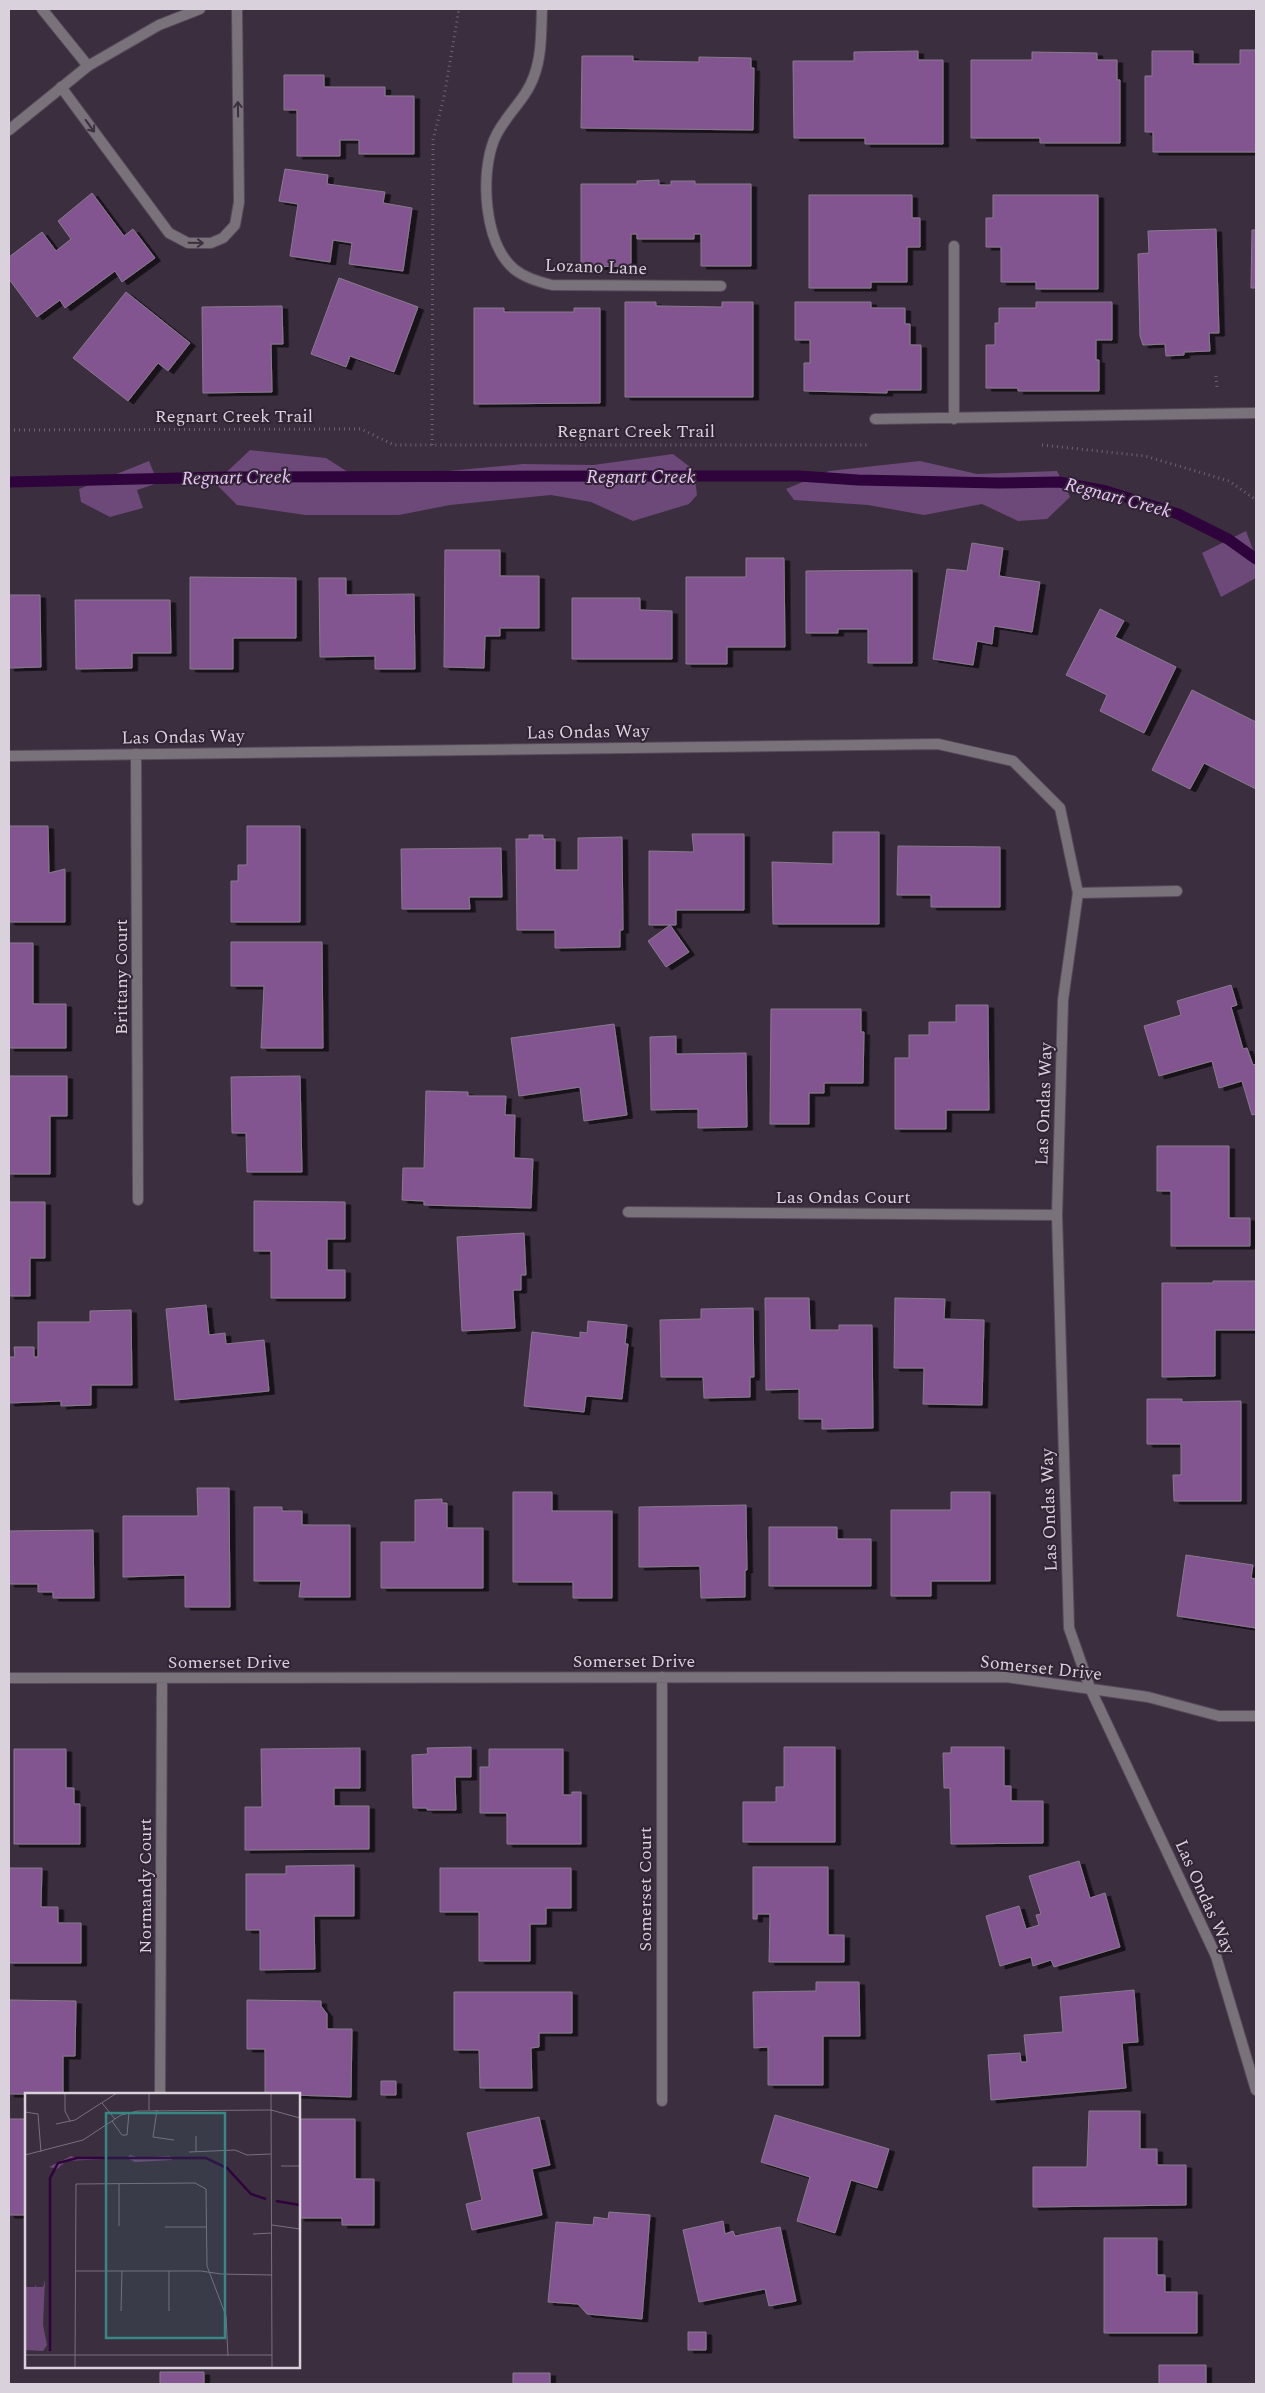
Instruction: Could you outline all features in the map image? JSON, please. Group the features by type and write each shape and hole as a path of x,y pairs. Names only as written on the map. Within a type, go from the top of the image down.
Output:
{"street":[{"path":"42,9 88,66"},
{"path":"9,130 88,66 159,25 200,9"},
{"path":"61,87 169,233 188,243 211,243 224,238 235,224 238,202 237,9"},
{"name":"Lozano Lane","path":"542,9 540,57 534,78 494,139 487,164 485,186 490,221 499,250 514,269 533,280 552,285 721,286"},
{"path":"954,246 954,419"},
{"path":"875,419 1255,413"},
{"name":"Las Ondas Way","path":"9,756 938,744 1013,761 1060,808 1078,892 1063,1000 1057,1215 1069,1628 1090,1688 1216,1956 1256,2090"},
{"name":"Brittany Court","path":"136,754 138,1200"},
{"path":"1078,892 1177,891"},
{"name":"Las Ondas Court","path":"628,1212 1057,1215"},
{"name":"Somerset Court","path":"662,1677 662,2101"},
{"name":"Somerset Drive","path":"9,1678 1006,1677 1148,1698 1219,1716 1256,1716"},
{"name":"Normandy Court","path":"160,2093 162,1678"}],"path":[{"path":"432,445 434,140 444,97 459,9"},
{"name":"Regnart Creek Trail","path":"9,430 361,429 394,445 877,445"},
{"path":"1035,445 1145,456 1229,481 1256,500"}],"shaded area":[{"path":"250,450 326,458 362,481 523,464 593,465 673,454 694,470 697,495 689,504 633,521 591,502 551,495 450,505 399,515 305,515 237,505 215,483"},
{"path":"149,461 158,483 137,490 143,508 110,517 81,502 79,489"},
{"path":"920,461 977,474 1057,471 1070,497 1047,519 1018,521 982,504 924,515 868,505 794,500 786,489 829,471"},
{"path":"1246,531 1256,558 1256,578 1221,597 1202,553"}],"building":[{"path":"1240,50 1256,50 1256,152 1153,152 1153,132 1145,132 1145,76 1152,76 1152,51 1193,51 1193,64 1240,64"},
{"path":"918,51 918,60 943,60 943,144 865,144 865,138 794,138 793,61 854,61 854,52"},
{"path":"1032,52 1097,53 1097,60 1117,60 1117,80 1120,80 1120,143 1040,143 1040,138 971,138 971,60 1032,60"},
{"path":"582,56 633,56 633,61 699,62 699,57 751,58 751,68 754,68 753,130 581,128"},
{"path":"284,75 324,75 324,87 385,87 385,96 414,96 414,154 359,154 359,140 340,140 340,156 297,156 297,110 284,110"},
{"path":"285,169 328,175 327,184 385,192 383,203 412,208 403,271 349,264 352,243 333,240 330,262 290,256 298,204 279,201"},
{"path":"659,180 659,185 671,185 671,181 695,181 695,184 751,184 751,266 701,266 701,234 694,234 694,239 637,239 637,234 631,234 631,266 581,267 581,184 637,184 637,181"},
{"path":"92,193 124,236 133,229 155,258 122,282 115,271 65,308 60,300 37,317 9,279 9,257 42,232 56,251 71,239 58,221"},
{"path":"809,195 912,195 912,218 920,218 920,247 907,247 907,282 871,282 871,288 809,288"},
{"path":"993,195 1098,195 1098,289 1036,289 1036,282 1001,282 1001,247 986,247 986,218 993,218"},
{"path":"1216,229 1219,333 1209,333 1210,351 1184,352 1184,355 1166,356 1165,344 1143,345 1140,336 1138,254 1149,253 1148,231"},
{"path":"1252,230 1256,230 1256,288 1251,288"},
{"path":"339,278 418,307 394,372 350,356 346,367 311,354"},
{"path":"126,292 190,343 168,371 158,363 128,401 73,358"},
{"path":"625,302 656,302 656,306 722,307 722,302 753,302 753,397 625,397"},
{"path":"795,302 871,302 871,308 905,308 905,324 910,324 910,345 921,345 921,390 887,390 887,393 804,391 804,363 810,363 810,340 795,340"},
{"path":"1036,302 1112,302 1112,340 1096,340 1096,360 1099,360 1099,391 1018,391 1018,388 986,388 986,345 995,345 995,323 999,323 999,308 1036,308"},
{"path":"282,306 283,344 271,344 272,392 203,393 202,307"},
{"path":"474,308 504,308 504,312 574,312 574,308 600,308 600,403 474,404"},
{"path":"972,543 1003,548 999,576 1040,582 1032,632 994,626 992,644 977,641 973,665 933,659 947,569 967,571"},
{"path":"445,550 500,550 500,576 539,576 539,628 500,628 500,636 485,636 484,668 444,667"},
{"path":"746,558 784,558 785,647 727,647 727,664 686,664 686,577 746,577"},
{"path":"912,570 912,663 868,663 868,629 838,629 838,633 806,633 806,571"},
{"path":"190,577 296,578 296,638 233,638 233,669 190,669"},
{"path":"319,578 346,578 346,595 414,594 415,669 375,669 375,656 320,657"},
{"path":"9,595 40,595 41,667 9,668"},
{"path":"572,598 640,598 640,610 672,611 672,659 572,659"},
{"path":"75,600 170,600 171,653 132,653 132,668 76,669"},
{"path":"1100,609 1124,621 1115,637 1176,667 1144,733 1100,711 1107,695 1066,675"},
{"path":"1192,690 1256,722 1256,789 1204,763 1190,789 1152,770"},
{"path":"9,826 48,826 49,873 65,869 65,922 9,922"},
{"path":"247,826 300,826 300,922 231,922 231,881 238,881 238,865 247,865"},
{"path":"833,832 879,832 879,924 773,924 772,862 833,864"},
{"path":"692,834 744,834 744,910 676,910 676,925 649,925 649,851 694,852"},
{"path":"529,835 543,835 543,839 555,839 555,870 578,870 578,838 622,837 623,930 620,930 620,947 555,948 555,930 517,930 516,839 529,839"},
{"path":"898,846 1000,847 1000,907 931,907 931,895 897,895"},
{"path":"501,848 502,897 469,897 470,909 402,909 401,849"},
{"path":"670,925 689,952 666,967 648,941"},
{"path":"231,942 322,942 323,1048 261,1048 264,986 231,986"},
{"path":"9,943 33,943 33,1004 66,1004 66,1048 9,1048"},
{"path":"1231,985 1237,1005 1231,1007 1243,1049 1247,1048 1253,1065 1256,1064 1256,1114 1252,1115 1242,1081 1219,1088 1212,1061 1159,1076 1144,1026 1181,1015 1177,1001"},
{"path":"956,1005 988,1005 989,1110 946,1110 946,1129 895,1129 895,1058 909,1058 909,1035 929,1035 929,1022 956,1022"},
{"path":"771,1009 861,1009 861,1032 864,1032 863,1083 824,1083 824,1093 809,1093 809,1124 770,1124"},
{"path":"614,1024 627,1115 584,1121 580,1087 519,1096 511,1038"},
{"path":"676,1036 676,1054 746,1053 747,1127 698,1128 698,1109 651,1110 650,1037"},
{"path":"9,1076 67,1076 67,1116 50,1116 50,1174 9,1174"},
{"path":"300,1076 302,1172 247,1172 246,1133 232,1133 231,1077"},
{"path":"426,1091 468,1092 468,1096 506,1096 505,1115 515,1115 514,1158 533,1159 531,1208 424,1205 424,1201 402,1200 403,1168 424,1168"},
{"path":"1157,1146 1229,1146 1229,1218 1250,1218 1250,1246 1171,1246 1171,1191 1157,1191"},
{"path":"254,1201 345,1202 345,1239 327,1239 327,1270 345,1270 345,1298 271,1298 271,1251 254,1251"},
{"path":"9,1202 45,1202 45,1258 30,1258 30,1296 9,1296"},
{"path":"524,1233 526,1275 521,1275 521,1290 513,1290 515,1328 462,1331 457,1237"},
{"path":"1213,1281 1256,1281 1256,1330 1215,1330 1215,1376 1162,1377 1162,1283 1213,1283"},
{"path":"765,1298 809,1298 810,1330 839,1330 839,1325 872,1325 873,1428 822,1429 822,1419 799,1419 799,1389 766,1390"},
{"path":"895,1298 945,1299 944,1319 984,1320 982,1405 923,1404 924,1368 894,1368"},
{"path":"206,1305 209,1335 225,1333 226,1344 264,1340 269,1391 175,1400 166,1309"},
{"path":"753,1308 754,1377 750,1377 750,1397 704,1398 703,1377 661,1377 660,1320 701,1319 701,1309"},
{"path":"131,1310 132,1385 91,1385 91,1405 61,1406 61,1401 9,1403 9,1357 15,1357 14,1347 34,1347 34,1357 38,1357 38,1322 90,1322 90,1311"},
{"path":"588,1321 627,1325 625,1344 628,1344 622,1399 586,1396 584,1412 524,1406 532,1332 580,1338 580,1332 587,1333"},
{"path":"1147,1399 1182,1399 1182,1402 1241,1401 1241,1501 1174,1501 1173,1475 1181,1475 1181,1444 1147,1444"},
{"path":"197,1488 229,1488 230,1607 185,1607 185,1575 123,1577 123,1516 198,1516"},
{"path":"513,1492 552,1492 552,1511 612,1511 612,1598 573,1598 573,1582 513,1582"},
{"path":"951,1492 990,1492 990,1581 931,1581 931,1596 891,1596 891,1510 951,1510"},
{"path":"442,1499 442,1503 447,1503 447,1528 483,1528 483,1588 381,1588 381,1542 415,1542 415,1500"},
{"path":"746,1505 747,1570 745,1570 745,1597 701,1598 700,1566 639,1567 639,1507"},
{"path":"254,1507 282,1507 282,1511 302,1511 302,1525 350,1525 350,1597 299,1597 301,1581 254,1581"},
{"path":"769,1527 837,1527 837,1539 871,1539 871,1586 769,1586"},
{"path":"93,1530 94,1598 53,1598 53,1592 38,1592 38,1584 9,1584 9,1531"},
{"path":"1186,1555 1253,1565 1251,1578 1256,1579 1256,1628 1177,1616"},
{"path":"471,1747 471,1777 455,1777 456,1810 413,1808 412,1755 428,1754 427,1748"},
{"path":"784,1747 835,1747 835,1842 743,1842 743,1802 776,1802 776,1787 784,1787"},
{"path":"951,1747 1004,1747 1004,1786 1011,1786 1011,1801 1043,1801 1043,1843 951,1844 950,1788 944,1788 943,1753 951,1753"},
{"path":"360,1748 360,1788 334,1788 334,1806 369,1806 369,1849 245,1850 245,1807 262,1807 261,1749"},
{"path":"14,1749 66,1749 66,1788 74,1788 74,1804 80,1804 80,1844 14,1844"},
{"path":"489,1749 563,1749 563,1795 581,1792 581,1844 507,1844 507,1813 480,1813 480,1767 489,1767"},
{"path":"1079,1861 1090,1898 1105,1893 1120,1947 1054,1967 1051,1960 1033,1966 1031,1957 1000,1966 986,1916 1019,1906 1026,1929 1039,1925 1036,1915 1041,1914 1029,1876"},
{"path":"354,1865 354,1916 314,1916 315,1969 260,1970 260,1930 246,1930 246,1874 286,1874 286,1866"},
{"path":"753,1867 828,1867 828,1935 844,1935 844,1962 769,1962 770,1914 757,1914 757,1919 753,1919"},
{"path":"9,1868 42,1868 41,1907 58,1907 58,1923 81,1923 81,1963 9,1963"},
{"path":"440,1868 571,1868 571,1908 546,1908 546,1924 530,1924 530,1961 479,1961 479,1912 440,1912"},
{"path":"816,1982 859,1982 860,2036 823,2036 823,2085 768,2085 768,2047 754,2048 753,1992 816,1991"},
{"path":"1134,1990 1138,2042 1122,2043 1126,2088 991,2100 988,2055 1020,2053 1021,2062 1027,2062 1024,2035 1063,2032 1060,1997"},
{"path":"454,1992 572,1992 572,2033 539,2033 539,2047 531,2048 532,2088 480,2088 479,2050 454,2050"},
{"path":"9,2000 76,2001 75,2056 63,2056 63,2093 9,2094"},
{"path":"247,2000 321,2001 321,2006 327,2014 327,2029 352,2029 351,2097 300,2095 300,2093 265,2093 265,2049 247,2049"},
{"path":"381,2081 396,2081 396,2095 381,2095"},
{"path":"1089,2111 1140,2111 1140,2149 1157,2149 1157,2165 1186,2165 1186,2205 1033,2207 1033,2167 1087,2167"},
{"path":"775,2115 889,2149 877,2188 851,2180 835,2233 797,2221 810,2177 761,2162"},
{"path":"539,2117 550,2165 532,2169 542,2215 472,2230 466,2204 482,2200 467,2133"},
{"path":"9,2119 25,2119 25,2215 9,2215"},
{"path":"300,2119 355,2119 355,2179 374,2179 374,2225 342,2225 342,2218 300,2218"},
{"path":"609,2212 650,2215 642,2319 587,2314 578,2304 548,2302 556,2222 593,2225 594,2217 608,2219"},
{"path":"723,2221 725,2234 733,2231 735,2236 780,2227 796,2301 769,2306 765,2289 699,2302 683,2230"},
{"path":"1104,2238 1157,2238 1157,2275 1165,2275 1165,2292 1197,2292 1197,2333 1104,2333"},
{"path":"688,2332 706,2332 706,2350 688,2350"},
{"path":"1159,2365 1206,2365 1206,2384 1159,2384"},
{"path":"160,2372 204,2372 204,2384 160,2384"},
{"path":"513,2373 550,2373 550,2384 513,2384"}],"waterway":[{"name":"Regnart Creek","path":"9,482 225,477 619,476 799,476 858,480 998,483 1059,482 1106,491 1178,514 1228,539 1256,559"}]}
